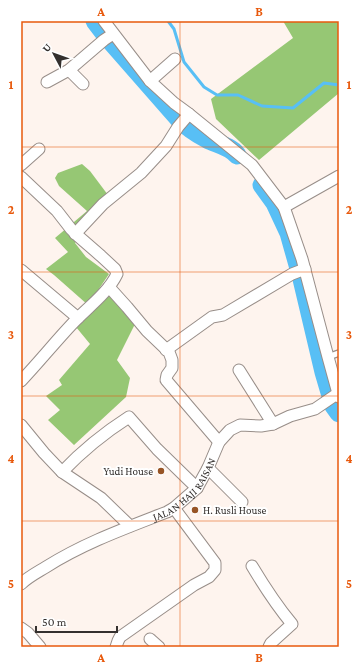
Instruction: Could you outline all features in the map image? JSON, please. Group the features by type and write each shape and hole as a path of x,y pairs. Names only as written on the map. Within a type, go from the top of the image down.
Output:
{"street":[{"path":"104,21 109,36 150,81 174,103 184,120 252,166 284,207 300,271 328,357 337,396"},
{"path":"47,82 69,70 109,36"},
{"path":"150,81 175,59"},
{"path":"69,70 83,84"},
{"path":"75,234 103,204 141,173 166,146 184,120"},
{"path":"21,165 39,149"},
{"path":"284,207 339,176"},
{"path":"21,177 57,211 75,234 115,269 117,274 109,287 78,318 21,381"},
{"path":"21,270 78,318"},
{"path":"166,350 212,317 223,314 300,271"},
{"path":"109,287 147,331 169,352 172,360 172,368 167,375 166,380 219,442"},
{"path":"238,370 273,424"},
{"name":"JALAN HAJI RAISAN","path":"21,584 26,579 68,554 90,543 174,508 196,488 208,468 219,442 230,430 240,425 261,426 273,424 290,416 315,409 337,396"},
{"path":"62,472 92,444 129,417 157,449 196,488"},
{"path":"21,425 62,472 101,498 130,526"},
{"path":"208,468 242,502"},
{"path":"116,647 120,637 194,585 209,577 216,570 215,563 174,508"},
{"path":"252,566 292,624 271,643 269,647"},
{"path":"21,628 28,633 36,646"},
{"path":"150,639 159,647"}],"lane":[{"path":"328,357 339,353"}],"green space":[{"path":"283,21 339,21 339,93 259,160 216,119 211,99 293,38"},
{"path":"82,164 90,171 108,195 83,228 75,243 86,257 109,274 88,305 46,269 68,252 55,238 87,211 59,186 55,178 58,173"},
{"path":"111,294 137,320 117,360 130,378 126,397 74,445 48,420 60,410 46,396 62,385 59,380 90,344 76,327"}],"waterway":[{"path":"95,21 108,38 182,122 207,139 227,147 237,155"},
{"path":"168,21 174,29 184,62 204,87 217,95 238,95 262,106 293,108 324,83 339,85"},
{"path":"262,185 275,203 289,233 302,279 324,372 334,406 339,413"}],"place":[{"name":"Yudi House","path":"161,471"},
{"name":"H. Rusli House","path":"195,510"}]}
